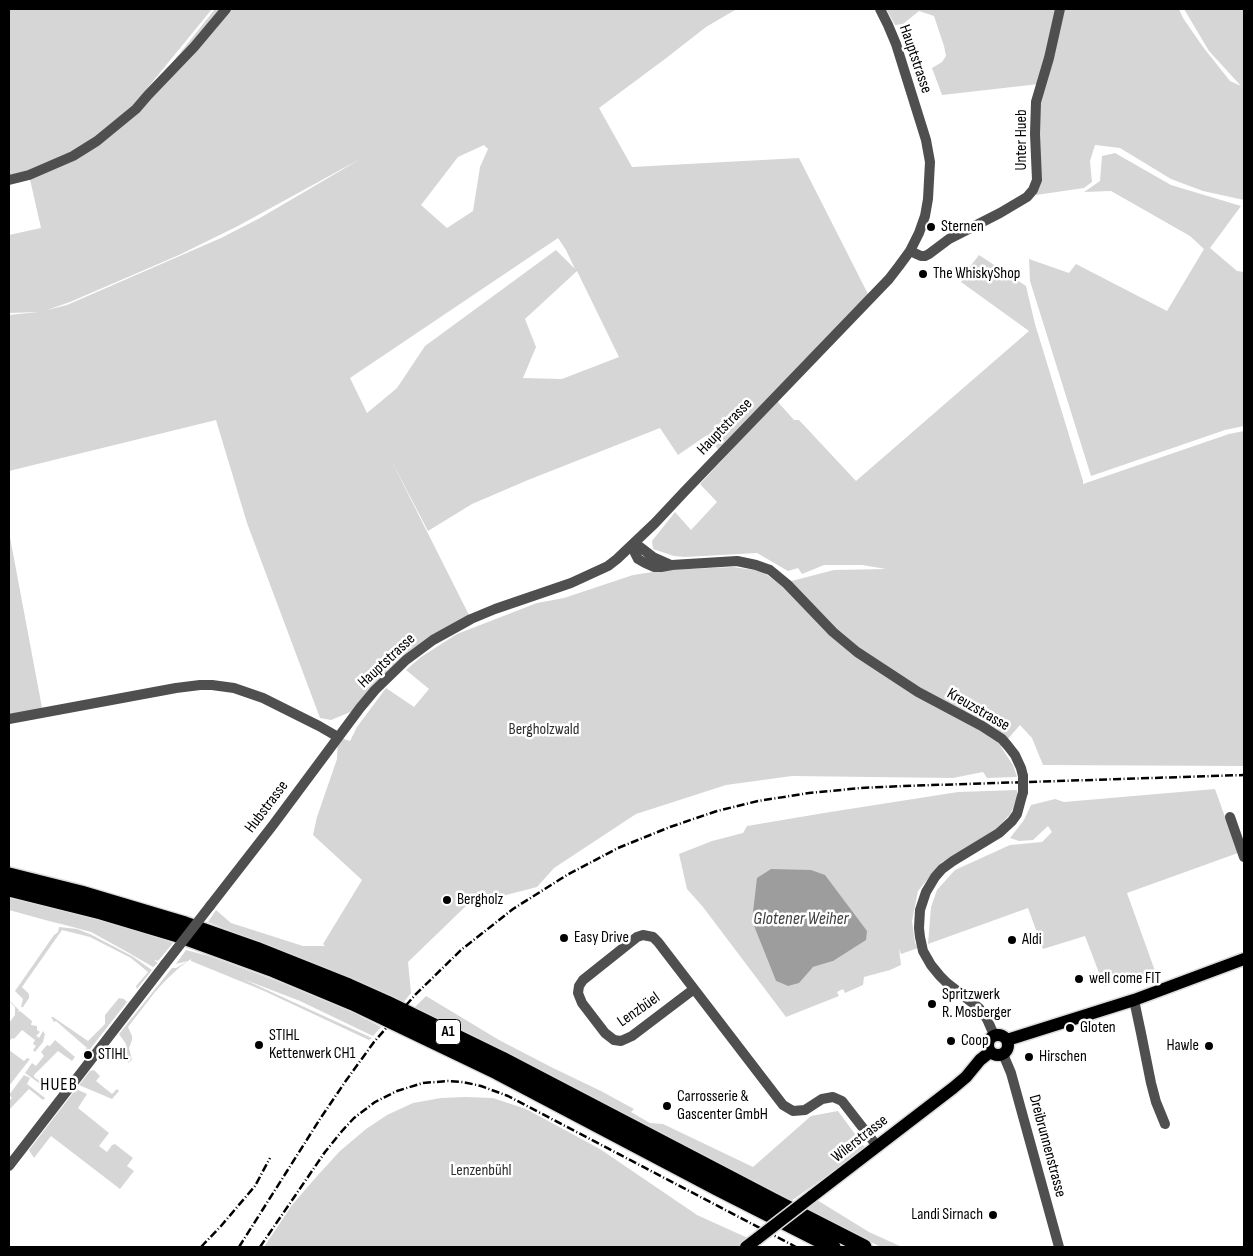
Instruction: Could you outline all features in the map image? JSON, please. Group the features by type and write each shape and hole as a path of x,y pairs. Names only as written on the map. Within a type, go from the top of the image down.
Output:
{"highway":[{"name":"A1","path":"9,875 81,893 177,922 265,953 364,993 535,1075 864,1247"},
{"name":"A1","path":"9,888 101,912 178,935 238,956 328,992 426,1036 833,1247"}],"main road":[{"path":"1000,1038 1008,1048 1003,1054 997,1056 990,1052 987,1047 988,1041 992,1037 1000,1038 1134,1000 1244,958"},
{"name":"Wilerstrasse","path":"746,1247 953,1088 990,1052"}],"street":[{"path":"9,180 29,175 73,156 97,141 136,109 194,47 226,9"},
{"name":"Hauptstrasse","path":"338,737 390,674 433,640 471,619 565,586 608,566 633,545 889,279 899,266 910,251 925,216 928,200 930,162 926,140 896,44 880,9"},
{"name":"Unter Hueb","path":"910,251 925,256 949,238 1000,213 1027,197 1033,190 1037,180 1036,102 1049,58 1060,9"},
{"name":"Kreuzstrasse","path":"633,545 640,547 653,557 672,565 737,562 756,564 770,570 787,584 827,627 857,652 918,692 982,726 1002,739 1008,746 1015,756 1023,776 1024,792 1017,814 999,833 953,861 935,877 926,892 920,910 918,928 923,950 930,965 947,983 979,1008 1000,1038"},
{"path":"9,719 176,688 206,685 234,688 263,698 338,737"},
{"name":"Hubstrasse","path":"9,1166 273,825 338,737"},
{"path":"1230,817 1244,857"},
{"name":"Lenzbüel","path":"694,989 632,1036 621,1041 614,1040 605,1033 582,1003 578,993 579,986 585,977 637,937 643,935 656,939 783,1105 793,1111 805,1110 822,1099 833,1097 842,1102 877,1146"},
{"path":"1134,1000 1151,1082 1156,1102 1165,1124"},
{"name":"Dreibrunnenstrasse","path":"1003,1054 1011,1073 1059,1247"}],"green space":[{"path":"9,9 212,9 145,91 138,106 215,9 735,9 706,27 599,108 632,167 799,158 869,296 721,453 707,435 678,455 660,428 472,504 428,531 389,456 471,619 433,640 360,708 331,720 320,718 247,523 216,420 9,471 9,315 38,312 9,313 9,235 41,228 29,175 9,180","holes":["484,145 488,149 480,167 473,211 447,228 421,205 458,157","362,158 260,218 221,238 67,305 47,310 179,255 238,226","558,238 566,250 575,269 556,250 425,346 397,388 367,413 350,378","577,271 619,357 562,379 523,378 536,347 525,319"]},
{"path":"886,9 1058,9 1039,84 942,95 932,68 942,62 946,56 934,16 919,11 903,24 895,25"},
{"path":"1064,9 1179,9 1203,47 1230,81 1241,86 1209,51 1184,9 1244,9 1244,200 1203,191 1171,179 1120,148 1095,145 1090,161 1092,182 1084,188 1036,195 1041,166 1038,133 1041,97"},
{"path":"1115,153 1171,185 1241,206 1210,248 1237,271 1244,272 1244,426 1225,430 1091,476 1030,281 1029,259 1069,273 1076,264 1167,311 1204,249 1190,236 1111,191 1084,192 1100,181 1102,156"},
{"name":"Bergholzwald","path":"979,255 1026,286 1035,324 1083,484 1229,434 1244,431 1244,766 1043,765 1032,738 1020,725 1001,747 1013,765 1017,777 987,778 983,772 953,778 792,776 726,785 636,814 554,868 537,887 467,905 408,962 411,993 403,1003 304,960 208,922 216,910 231,923 303,946 325,946 323,944 362,880 313,835 317,817 337,759 338,737 350,741 357,727 386,688 414,707 429,689 406,670 421,657 457,634 537,603 564,598 633,575 666,570 733,567 761,571 780,584 834,570 886,569 862,565 824,565 802,574 798,568 788,571 757,553 674,556 653,549 652,541 675,512 691,530 717,502 700,484 777,401 794,420 799,420 856,481 1029,331 961,282"},
{"path":"9,532 43,713 9,719"},
{"path":"1215,789 1238,853 1127,893 1155,971 1104,986 1085,936 1043,949 1028,908 928,944 931,907 937,890 955,870 1010,845 1042,842 1052,832 1048,826 1033,840 1019,841 1010,838 1024,820 1031,805 1055,799 1064,802"},
{"path":"1017,790 1017,798 1011,813 993,833 942,862 918,891 912,921 915,943 918,948 901,954 899,949 901,965 864,977 863,985 845,993 843,989 837,992 839,996 786,1017 703,907 687,889 679,854 712,841 743,833 747,826 958,792","holes":["752,921 833,961 813,967 788,986 776,981"]},
{"path":"10,897 44,904 173,943 158,961 155,960 158,963 153,967 91,932 9,910"},
{"path":"59,927 77,929 90,934 132,956 152,970 137,989 136,986 148,972 131,958 90,937 62,930 22,987 29,994 29,998 21,1007 23,999 15,991 58,932"},
{"path":"186,950 209,956 277,981 354,1013 381,1027 373,1036 300,1001 243,979 372,1038 369,1040 262,990 191,961 191,959 167,979 128,1027 132,1036 129,1048 132,1060 128,1063 126,1044 119,1034 172,968 176,968 188,961 176,964"},
{"path":"426,996 499,1040 634,1109 631,1112 650,1123 663,1124 753,1167 811,1116 838,1111 869,1153 861,1152 791,1201 554,1077 414,1008"},
{"path":"119,998 127,1002 87,1053 82,1055 87,1048 56,1021 54,1022 51,1017 88,1041 105,1024 105,1015"},
{"path":"9,1000 19,1010 18,1012 20,1011 32,1021 31,1025 37,1026 37,1030 40,1032 35,1037 39,1038 43,1031 45,1034 43,1042 35,1052 33,1050 36,1046 33,1044 35,1040 22,1030 9,1042 9,1023 15,1015 15,1007"},
{"path":"55,1040 75,1057 72,1061 58,1051 34,1075 34,1077 48,1087 52,1082 55,1085 50,1091 25,1073 32,1063 36,1066 44,1056 41,1052"},
{"path":"9,1050 24,1061 27,1058 30,1059 9,1086"},
{"path":"94,1070 100,1076 96,1081 112,1094 117,1089 119,1091 112,1099 79,1085 90,1071"},
{"path":"24,1075 30,1078 27,1084 45,1098 43,1100 29,1089 9,1110 9,1101 12,1098 9,1095"},
{"path":"76,1089 87,1094 78,1108 109,1133 99,1146 107,1152 115,1144 133,1158 127,1166 134,1171 120,1189 51,1136 34,1158 29,1150"},
{"name":"Lenzenbühl","path":"441,1098 493,1098 526,1109 600,1149 697,1215 750,1239 741,1247 264,1247 292,1205 340,1151 366,1129 387,1115 413,1103"},
{"path":"817,1200 869,1232 902,1247 881,1247 806,1210"}],"water":[{"name":"Glotener Weiher","path":"771,869 811,870 825,875 867,931 866,940 833,961 813,967 799,983 788,986 776,981 752,921 757,878"}],"railway":[{"path":"239,1247 345,1082 374,1042 415,995 461,950 513,909 567,875 618,848 717,811 758,801 809,793 904,786 1244,775"},
{"path":"260,1247 325,1152 354,1118 375,1102 397,1091 423,1083 448,1081 481,1086 508,1096 796,1247"},
{"path":"201,1247 255,1186 270,1158"}],"place":[{"name":"Sternen","path":"931,227"},
{"name":"The WhiskyShop","path":"923,274"},
{"name":"Bergholz","path":"447,900"},
{"name":"Easy Drive","path":"564,938"},
{"name":"Aldi","path":"1012,940"},
{"name":"well come FIT","path":"1079,979"},
{"name":"Spritzwerk R. Mosberger","path":"932,1004"},
{"name":"Gloten","path":"1070,1028"},
{"name":"Coop","path":"951,1041"},
{"name":"STIHL Kettenwerk CH1","path":"259,1045"},
{"name":"Hawle","path":"1209,1046"},
{"name":"STIHL","path":"88,1055"},
{"name":"Hirschen","path":"1029,1057"},
{"name":"Carrosserie & Gascenter GmbH","path":"667,1106"},
{"name":"Landi Sirnach","path":"993,1215"}],"district":[{"name":"HUEB","path":"59,1085"}]}
